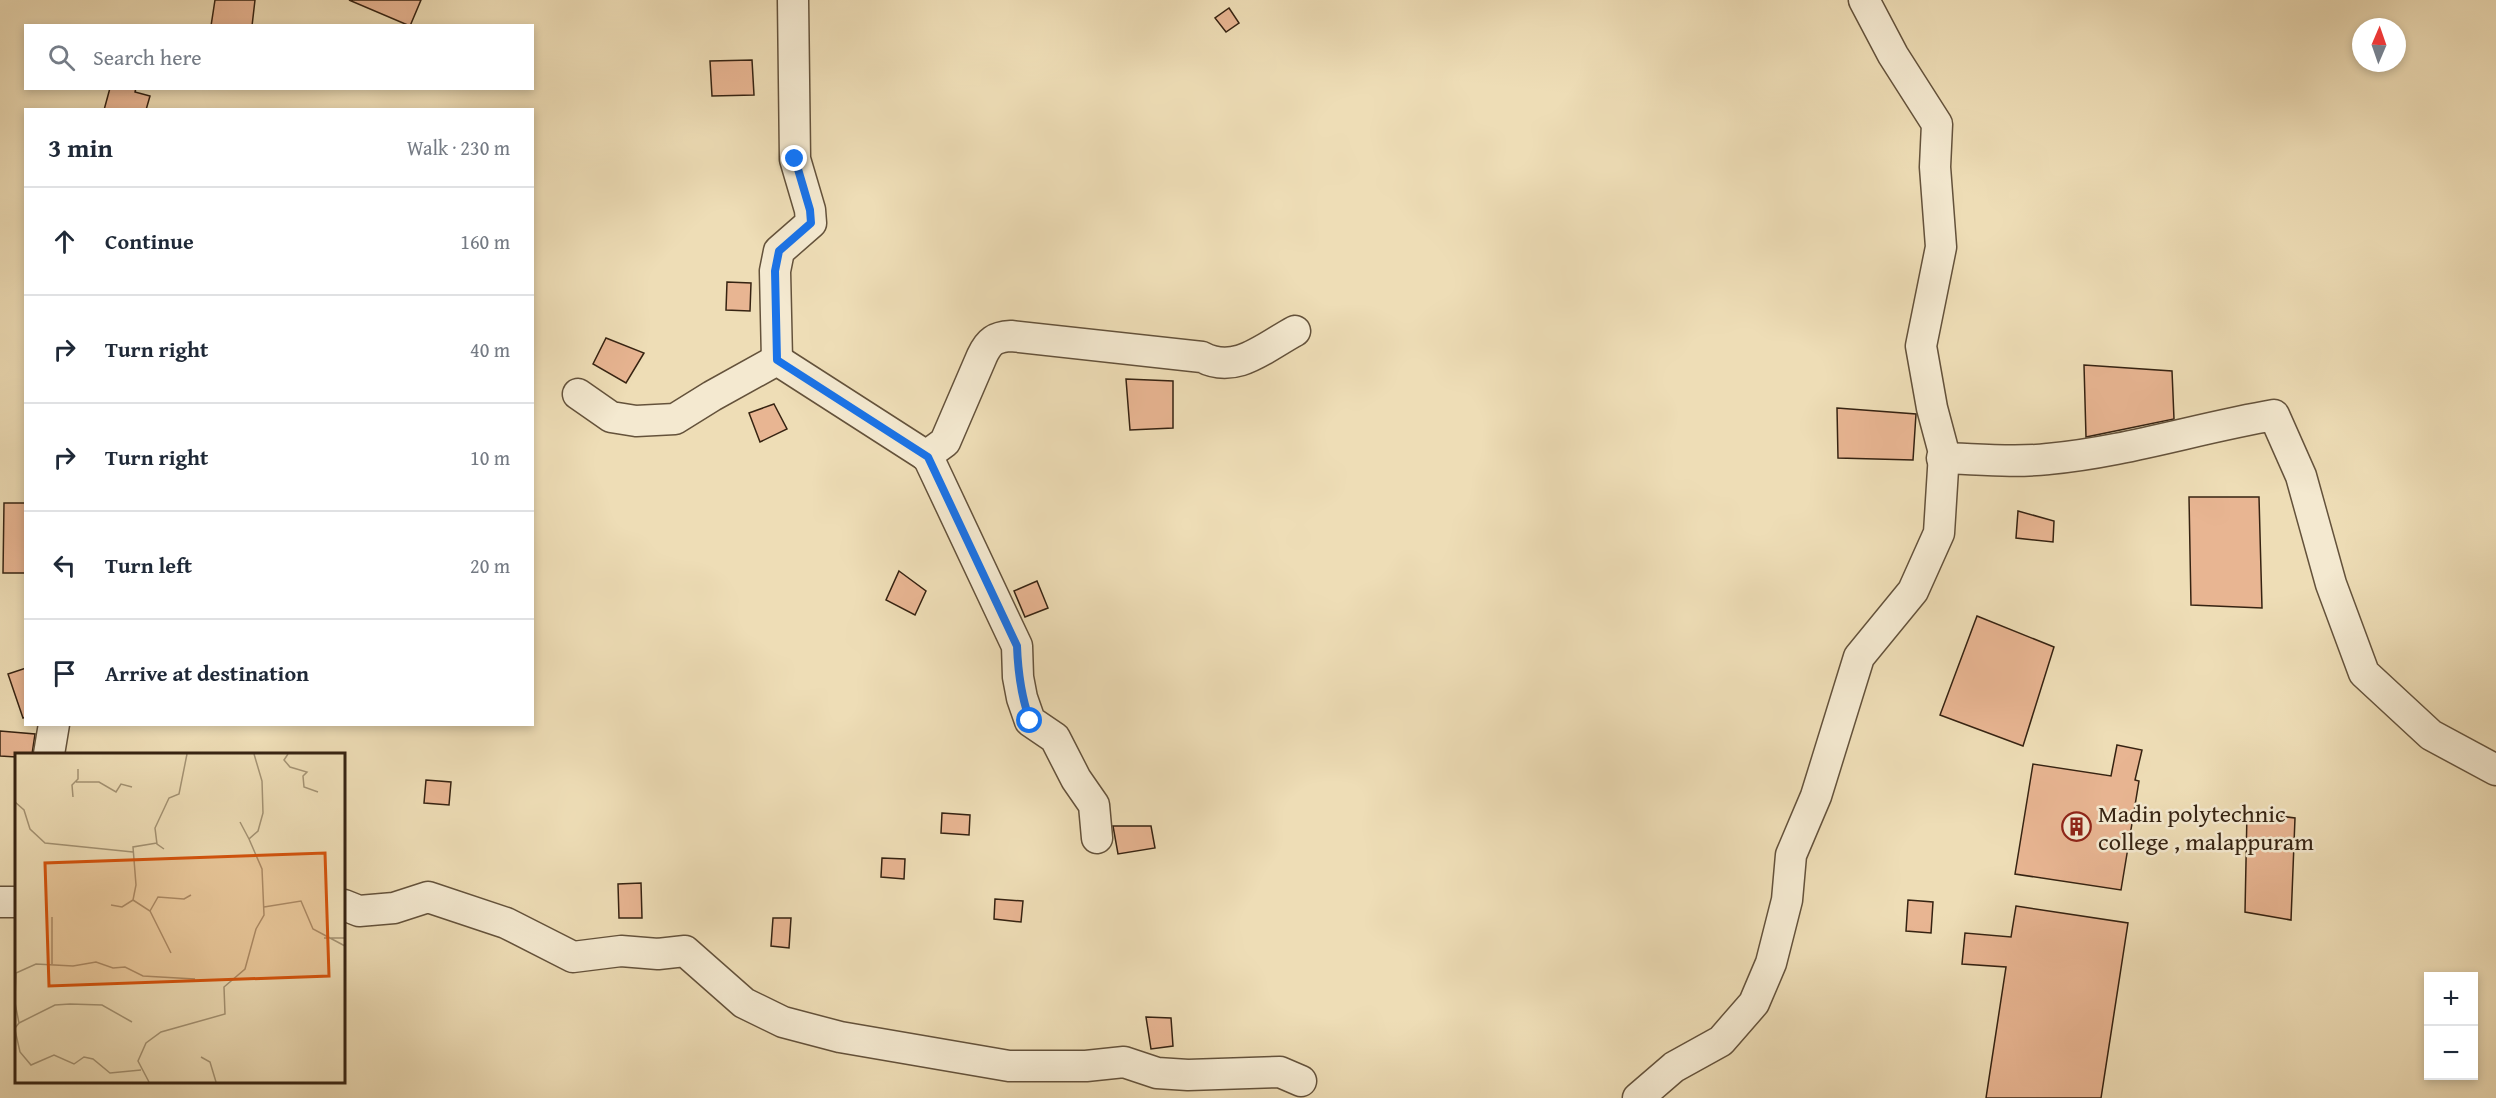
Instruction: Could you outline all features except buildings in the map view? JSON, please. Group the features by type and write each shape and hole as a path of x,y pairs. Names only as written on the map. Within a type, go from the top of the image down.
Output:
{"street":[{"path":"777,360 775,271 779,251 811,223 810,210 795,159 793,0"},
{"path":"1638,1098 1674,1067 1720,1041 1754,1003 1772,963 1787,900 1791,855 1816,796 1859,657 1913,591 1939,532 1944,453 1932,408 1920,346 1941,247 1935,166 1937,124 1893,55 1864,0"},
{"path":"926,456 945,442 982,356 988,344 996,337 1011,336 1202,357 1212,362 1229,364 1242,361 1295,330"},
{"path":"578,394 611,417 636,421 675,419 777,360"},
{"path":"777,360 926,456 1017,646 1018,677 1030,721 1054,738 1076,779 1094,805 1097,838"},
{"path":"1942,459 2047,460 2143,445 2274,415 2301,476 2331,584 2364,673 2431,735 2496,770"},
{"path":"49,753 54,726"},
{"path":"2462,752 2496,750"},
{"path":"345,905 359,911 394,908 428,897 506,923 573,957 621,951 658,954 685,951 744,1003 783,1022 840,1037 1009,1066 1086,1066 1124,1062 1157,1073 1188,1076 1280,1072 1301,1081"}],"place":[{"name":"Madin polytechnic college , malappuram","path":"2077,827"}],"route":[{"path":"795,159 810,210 811,223 779,251 775,271 777,360 820,390 866,416 928,457 971,553 1017,646 1018,677 1030,721"}]}
